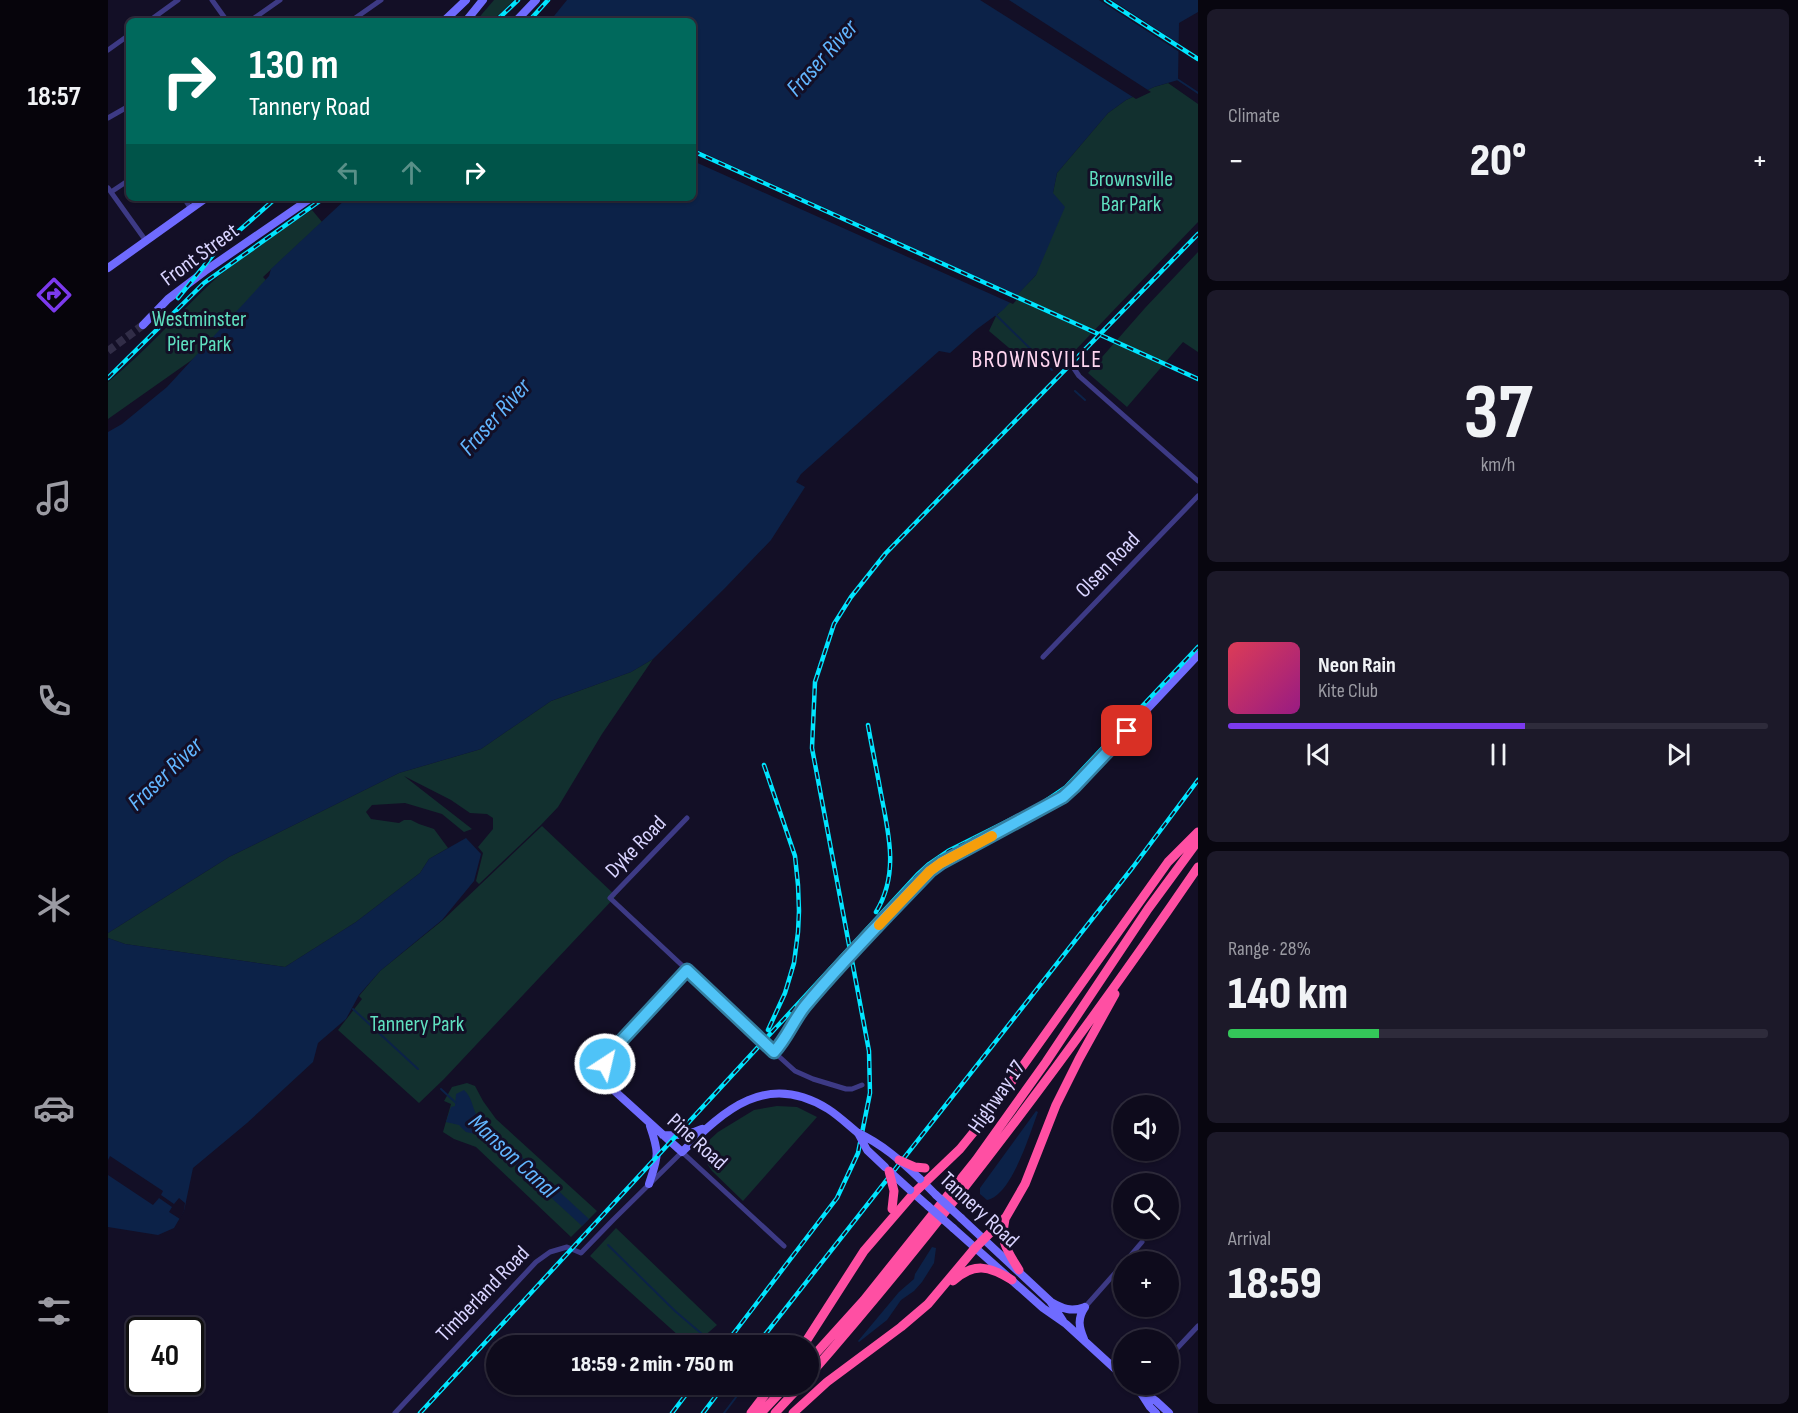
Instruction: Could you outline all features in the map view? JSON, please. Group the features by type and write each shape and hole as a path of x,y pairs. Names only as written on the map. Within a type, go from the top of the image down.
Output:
{"highway":[{"path":"810,1335 853,1267 912,1192 960,1149 1012,1083 1168,862 1198,832"},
{"name":"Highway 17","path":"819,1350 864,1300 976,1160 1046,1062 1148,909 1198,841"},
{"name":"Highway 17","path":"819,1365 872,1305 929,1235 1026,1108 1132,963 1198,867"},
{"path":"939,1292 975,1248 1006,1216 1025,1184 1056,1105 1132,963"},
{"path":"900,1160 915,1167 931,1168 944,1162 960,1149"},
{"path":"887,1223 892,1209 894,1191 889,1171"},
{"path":"1006,1216 1002,1233 1004,1242 1019,1270"},
{"path":"793,1413 827,1382 908,1322 960,1275 976,1268 993,1270 1012,1280"},
{"path":"751,1413 765,1395"},
{"path":"761,1413 778,1395"},
{"path":"775,1413 792,1395"}],"street":[{"path":"153,18 178,0"},
{"path":"212,0 225,18"},
{"path":"254,18 280,0"},
{"path":"355,18 381,0"},
{"path":"447,18 466,0"},
{"path":"468,18 483,0"},
{"path":"519,18 536,0"},
{"path":"108,50 126,37"},
{"path":"108,118 126,109"},
{"path":"126,182 109,190 146,241"},
{"path":"186,201 191,209"},
{"path":"108,268 202,201"},
{"name":"Front Street","path":"143,325 168,298 307,201"},
{"path":"1071,364 1079,376 1198,481"},
{"name":"Olsen Road","path":"1042,657 1198,496"},
{"path":"774,1052 784,1041 804,1008 930,871 1063,797 1198,655"},
{"name":"Dyke Road","path":"687,818 610,898 687,970"},
{"path":"687,970 795,1071 846,1089 862,1085"},
{"name":"Pine Road","path":"687,970 608,1055 604,1070 608,1085 784,1246"},
{"name":"Tannery Road","path":"682,1152 706,1127 748,1099 782,1094 799,1096 814,1102 840,1118 858,1133 874,1140 900,1160 1019,1270 1050,1301 1066,1324"},
{"path":"649,1123 657,1145 658,1157 649,1184"},
{"path":"663,1135 689,1135 706,1127"},
{"name":"Tannery Road","path":"858,1133 867,1150 889,1171 1113,1367"},
{"name":"Timberland Road","path":"396,1413 536,1262 550,1252 567,1247 581,1253 682,1152"},
{"path":"1134,1251 1143,1242"},
{"path":"1086,1343 1080,1329 1079,1318 1085,1307 1113,1275"},
{"path":"1050,1301 1063,1309 1085,1307"},
{"path":"1179,1346 1198,1326"},
{"path":"1143,1395 1156,1413"},
{"path":"1149,1395 1169,1413"}],"green space":[{"path":"494,0 514,0 495,18 479,18"},
{"name":"Brownsville Bar Park","path":"1168,83 1198,104 1198,222 1064,362 1034,369 989,331 996,316 1036,275 1057,173 1108,113 1126,100"},
{"name":"Westminster Pier Park","path":"312,210 322,222 263,277 281,297 108,419 108,382 135,359 223,273"},
{"path":"1198,252 1198,352 1183,342 1127,407 1088,373"},
{"path":"653,659 602,734 558,807 479,884 476,881 483,853 478,847 493,829 493,818 487,814 470,813 451,800 404,776 472,829 464,832 442,814 405,803 372,805 366,812 371,819 399,823 411,820 434,829 448,848 429,859 420,873 356,922 285,967 125,944 108,938 108,933 229,857 399,773 481,749 551,701 631,672"},
{"name":"Tannery Park","path":"542,826 616,896 419,1103 338,1030 362,999 359,996 380,971 443,920"},
{"path":"467,1083 475,1086 496,1119 597,1211 571,1237 476,1147 454,1139 443,1132 451,1104 444,1101 452,1087"},
{"path":"777,1106 797,1107 817,1117 743,1201 712,1171 702,1156 706,1143 718,1132 754,1110"},
{"path":"616,1228 717,1325 706,1335 678,1335 590,1256"}],"water":[{"name":"Fraser River","path":"567,0 1198,0 1198,12 1179,23 1178,80 1154,87 1126,100 1108,113 1057,173 1053,193 1065,207 1036,275 1003,310 950,353 939,351 801,474 796,482 805,487 771,540 653,659 631,672 551,701 481,749 399,773 229,857 108,933 108,432 122,424 167,387 269,276 271,269 344,201 696,201 696,18 552,18"},
{"path":"466,838 481,854 474,881 442,920 380,971 359,995 346,1019 318,1043 313,1062 247,1123 193,1168 184,1211 174,1228 158,1235 108,1227 108,938 125,944 285,967 356,922 420,873 429,859"},
{"path":"464,1090 477,1116 589,1219 582,1226 484,1136 466,1132 459,1125 446,1122 451,1107 455,1106 456,1094"},
{"path":"1036,1111 1038,1112 1030,1134 1012,1175 996,1196 987,1200 980,1194 980,1188"},
{"path":"932,1247 936,1248 934,1263 922,1282 901,1300 887,1320 859,1342 899,1292 914,1279"}],"pier":[{"path":"980,0 1009,0 1151,92 1136,99"},
{"path":"1099,0 1112,0 1181,45 1181,53"},
{"path":"696,149 1020,296 1013,304 696,162"},
{"path":"110,1156 163,1191 161,1195 174,1204 179,1198 185,1203 180,1219 169,1212 172,1207 159,1198 153,1205 108,1175"}],"waterway":[{"path":"1177,79 1198,93"},
{"path":"996,315 1052,370"},
{"path":"1075,391 1085,400"},
{"name":"Manson Canal","path":"353,1009 418,1069"},
{"name":"Manson Canal","path":"441,1089 456,1103"},
{"name":"Manson Canal","path":"608,1245 675,1311 703,1335"},
{"path":"724,1413 738,1395"}],"tunnel":[{"path":"108,351 143,325"}],"railway":[{"path":"499,18 518,0"},
{"path":"532,18 548,0"},
{"path":"1106,0 1198,59"},
{"path":"696,152 1198,379"},
{"path":"178,298 217,250 273,201"},
{"path":"108,378 204,283 320,201"},
{"path":"732,1335 837,1198 858,1153 870,1093 869,1051 812,748 815,682 834,624 851,597 886,553 1198,234"},
{"path":"420,1413 917,875 948,851 1038,806 1066,787 1198,647"},
{"path":"868,725 887,824 890,854 888,883 876,912"},
{"path":"764,765 795,856 799,911 794,963 785,993 768,1030"},
{"path":"765,1335 1133,867 1198,780"},
{"path":"672,1413 686,1395"},
{"path":"703,1413 717,1395"}],"slow traffic":[{"path":"879,925 930,871 992,836"}],"district":[{"name":"BROWNSVILLE","path":"1037,359"}],"route":[{"path":"605,1064 608,1055 687,970 774,1052 784,1041 804,1008 930,871 1063,797 1127,731"}]}
